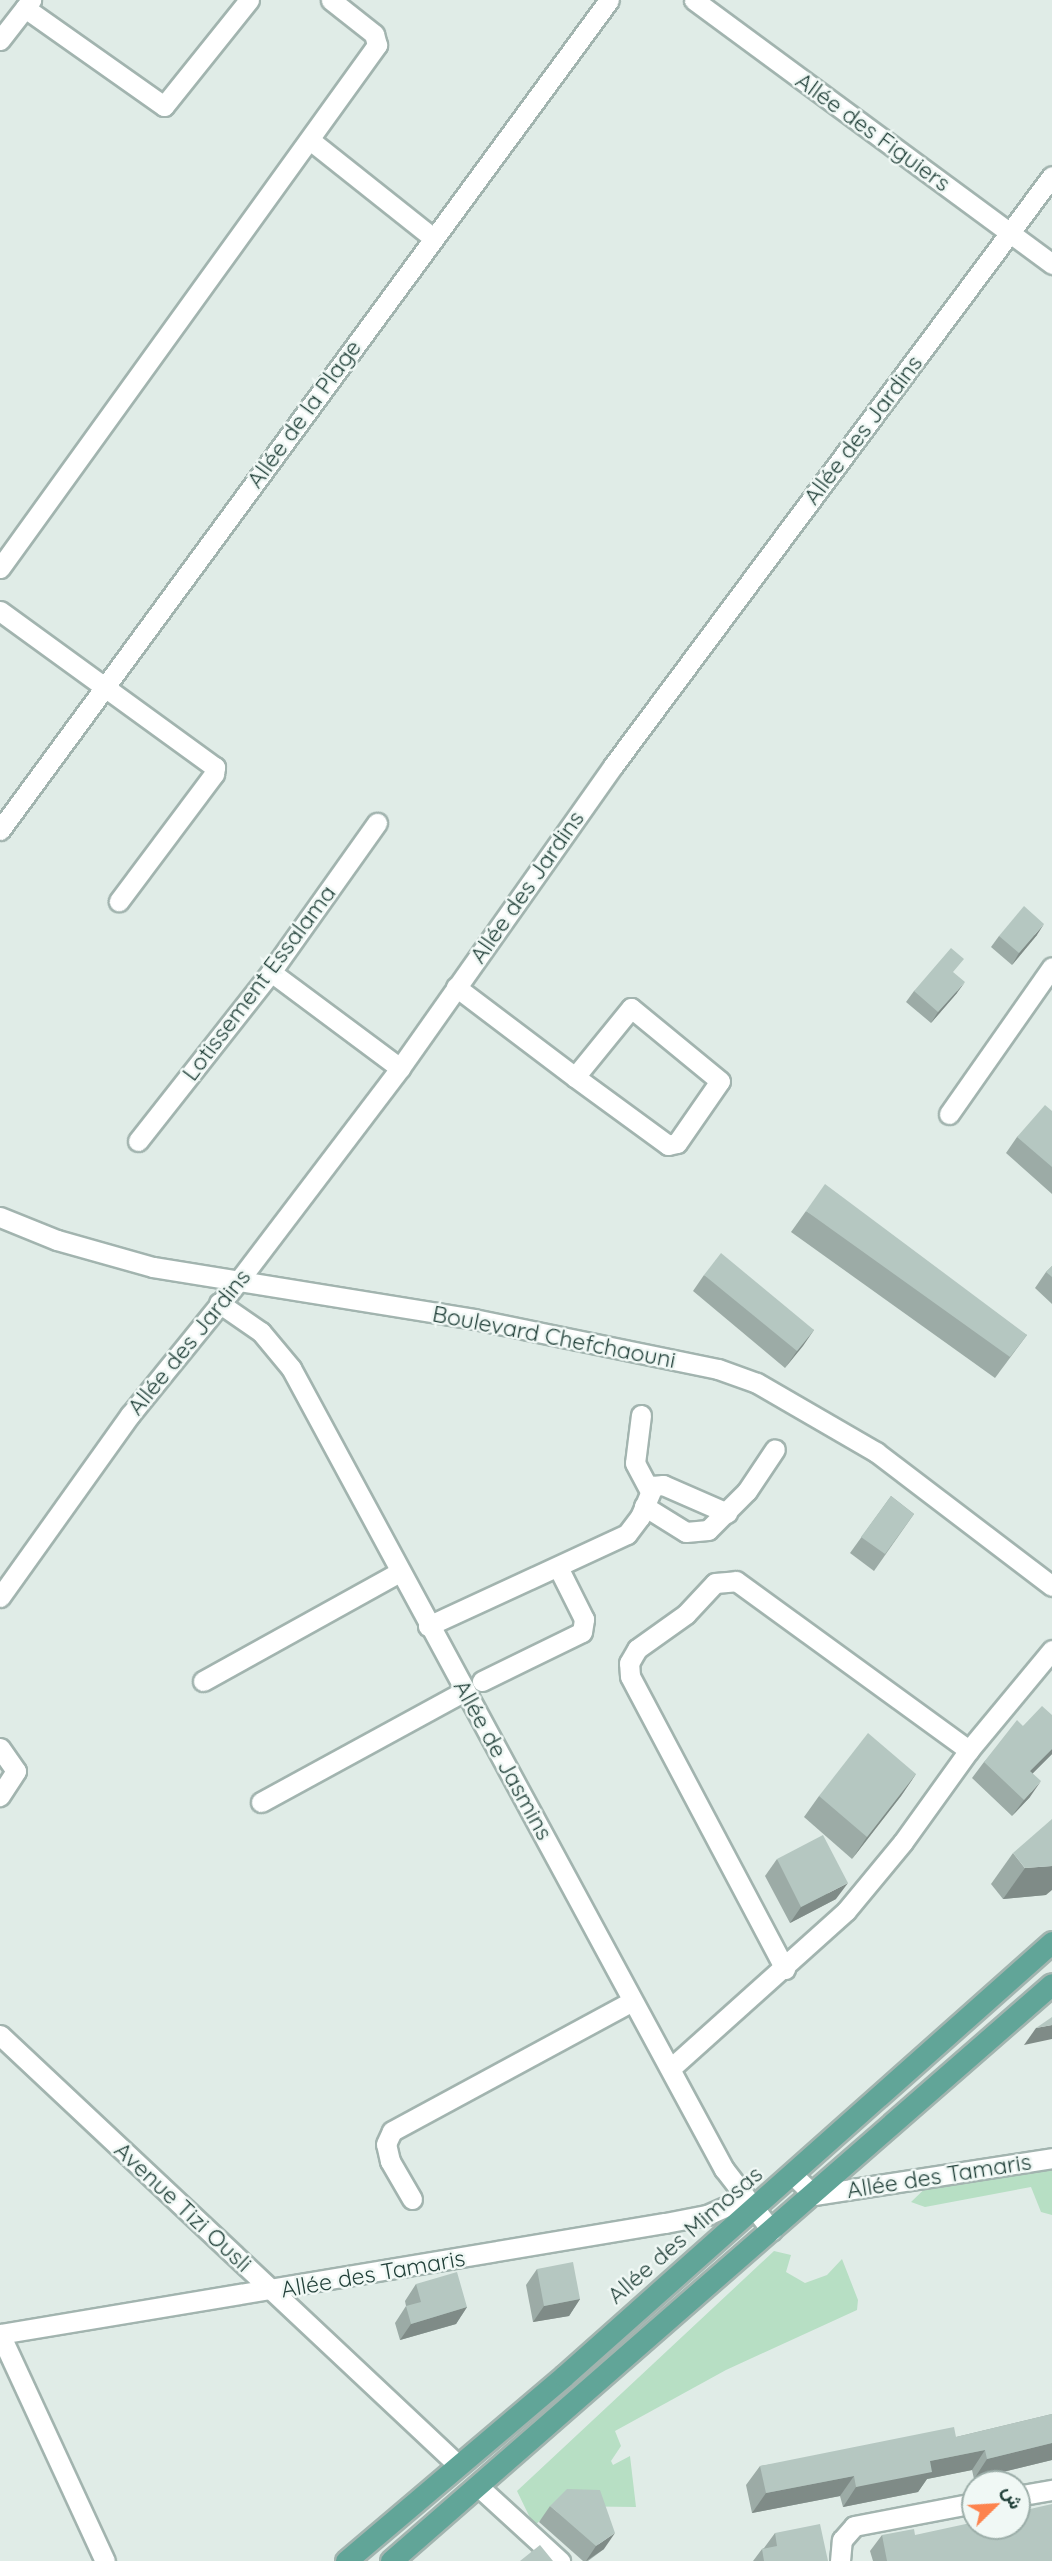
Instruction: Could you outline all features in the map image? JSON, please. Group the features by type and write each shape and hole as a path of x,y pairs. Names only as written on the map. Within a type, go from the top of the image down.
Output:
{"main road":[{"name":"Allée des Mimosas","path":"346,2561 458,2465 748,2204 793,2175 1052,1942"},
{"path":"391,2561 814,2195 1052,1984"}],"street":[{"path":"0,40 28,4 164,106 249,0"},
{"path":"0,568 377,45 374,34 331,0"},
{"name":"Allée de la Plage","path":"0,830 609,0"},
{"name":"Allée des Figuiers","path":"694,0 1052,264"},
{"path":"310,140 433,238"},
{"name":"Allée des Jardins","path":"0,1597 130,1415 237,1283 400,1068 613,766 1052,176"},
{"path":"0,611 215,766 214,775 119,901"},
{"name":"Lotissement Essalama","path":"138,1141 271,972 377,823"},
{"path":"949,1114 1052,967"},
{"path":"271,972 400,1068"},
{"path":"456,987 575,1077 673,1146 720,1081 631,1008 575,1077"},
{"name":"Boulevard Chefchaouni","path":"0,1217 57,1240 153,1267 237,1283 474,1319 718,1369 757,1383 876,1452 1052,1586"},
{"name":"Allée de Jasmins","path":"219,1303 261,1332 291,1368 398,1573 465,1691 632,2001 748,2204 772,2231"},
{"path":"641,1415 635,1463 646,1497 680,1530 694,1533 714,1527 775,1449"},
{"path":"428,1626 627,1534 646,1497 663,1485 727,1513"},
{"path":"482,1681 582,1632 584,1619 558,1567"},
{"path":"204,1681 398,1573"},
{"path":"785,1969 630,1676 629,1663 637,1649 686,1614 715,1583 736,1581 969,1750"},
{"path":"671,2067 785,1969 864,1892 969,1750 1052,1650"},
{"path":"261,1802 465,1691"},
{"path":"0,1748 16,1771 0,1796"},
{"path":"412,2199 390,2161 386,2144 392,2131 632,2001"},
{"name":"Avenue Tizi Ousli","path":"0,2035 458,2465"},
{"name":"Allée des Tamaris","path":"793,2175 814,2195 1052,2158"},
{"name":"Allée des Tamaris","path":"0,2334 273,2291 665,2224 748,2204"},
{"path":"0,2334 105,2561"},
{"path":"479,2487 560,2561"},
{"path":"1031,2494 1052,2490"},
{"path":"840,2561 842,2540 854,2526 961,2506"}],"green space":[{"path":"1052,2167 1052,2215 1041,2212 1031,2187 925,2207 911,2202 935,2179"},
{"path":"774,2251 791,2255 786,2272 805,2283 827,2275 842,2259 858,2300 857,2310 726,2370 615,2431 621,2446 611,2461 613,2465 630,2456 636,2507 556,2506 534,2526 517,2491"}],"building":[{"path":"1024,906 1044,924 1019,953 999,936"},
{"path":"951,948 964,959 953,972 965,982 938,1012 914,991"},
{"path":"1045,1105 1052,1111 1052,1167 1017,1137"},
{"path":"825,1184 1027,1335 1010,1357 806,1211"},
{"path":"721,1253 814,1330 797,1351 704,1275"},
{"path":"1052,1266 1052,1277 1046,1272"},
{"path":"891,1496 914,1514 885,1554 861,1537"},
{"path":"1042,1706 1052,1715 1052,1749 1030,1771 1041,1781 1024,1800 984,1762 1017,1720 1023,1726"},
{"path":"868,1733 916,1774 867,1837 819,1796"},
{"path":"1052,1819 1052,1866 1025,1868 1013,1853"},
{"path":"823,1835 848,1883 801,1907 777,1859"},
{"path":"1052,2017 1052,2025 1036,2028"},
{"path":"573,2262 580,2299 544,2306 537,2269"},
{"path":"457,2272 467,2307 411,2324 406,2306 421,2302 416,2284"},
{"path":"1052,2414 1052,2443 987,2459 985,2450 930,2461 932,2472 856,2487 854,2476 766,2493 760,2466 954,2427 956,2437"},
{"path":"567,2489 600,2490 615,2533 596,2546 550,2506"},
{"path":"1052,2504 1052,2561 887,2561 882,2535 914,2529 915,2535 961,2525 961,2540 1031,2540 1031,2509"},
{"path":"820,2524 828,2561 764,2561 762,2549 777,2546 775,2533"},
{"path":"540,2545 553,2561 520,2561"}]}
